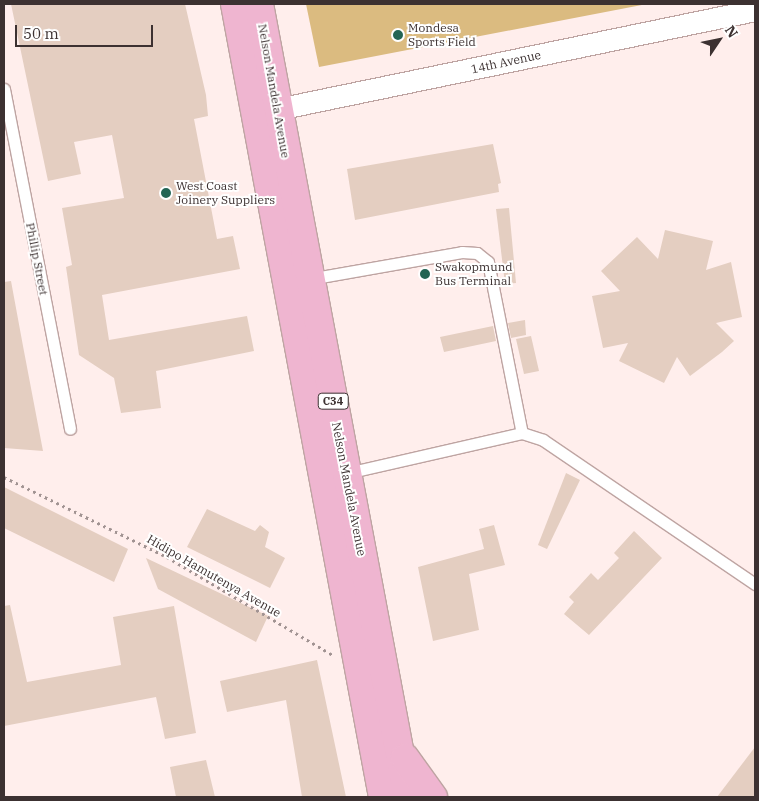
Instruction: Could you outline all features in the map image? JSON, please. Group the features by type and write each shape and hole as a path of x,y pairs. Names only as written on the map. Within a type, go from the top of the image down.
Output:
{"main road":[{"name":"Nelson Mandela Avenue","path":"235,4 267,111 308,279 347,473 408,797"},
{"name":"Nelson Mandela Avenue","path":"258,4 267,111 377,790"},
{"path":"399,748 433,797"}],"street":[{"name":"14th Avenue","path":"267,111 755,10"}],"lane":[{"name":"Phillip Street","path":"4,89 7,124 70,429"},
{"path":"308,279 462,252 477,253 488,262 522,433"},
{"path":"347,473 522,433 543,440 755,584"}],"path":[{"name":"Hidipo Hamutenya Avenue","path":"4,477 167,557 357,669"}],"shaded area":[{"name":"Mondesa Sports Field","path":"306,4 647,4 319,67"}],"building":[{"path":"11,4 185,4 206,95 208,116 194,119 217,239 233,236 240,269 102,295 109,340 247,316 254,351 156,371 161,408 121,413 114,378 79,355 66,267 72,265 62,208 124,198 112,135 74,142 81,174 48,181"},
{"path":"493,144 501,183 498,184 499,192 355,220 347,169"},
{"path":"509,208 516,283 505,284 496,209"},
{"path":"665,230 713,241 706,270 731,262 742,317 716,323 734,341 722,352 690,376 677,357 664,383 619,361 628,343 603,348 592,296 620,291 601,271 637,237 658,259"},
{"path":"11,281 43,451 4,448 4,282"},
{"path":"525,320 526,335 511,338 508,323"},
{"path":"493,326 496,341 444,352 440,337"},
{"path":"531,336 539,371 524,374 516,339"},
{"path":"566,473 580,480 547,549 538,545"},
{"path":"4,487 128,549 114,582 4,528"},
{"path":"207,509 255,531 260,525 269,532 265,547 285,558 270,588 187,547"},
{"path":"494,525 505,565 469,574 479,630 433,641 418,567 484,549 479,529"},
{"path":"634,531 662,558 589,635 564,614 574,602 569,597 591,573 598,580 619,558 614,553"},
{"path":"146,558 268,616 256,642 158,589"},
{"path":"10,605 27,682 121,665 113,617 174,606 196,733 165,739 156,697 4,726 4,606"},
{"path":"317,660 346,797 302,797 286,700 227,712 220,681"},
{"path":"755,747 755,797 717,797"},
{"path":"206,760 215,797 176,797 170,767"}],"place":[{"name":"Mondesa Sports Field","path":"398,35"},
{"name":"West Coast Joinery Suppliers","path":"166,193"},
{"name":"Swakopmund Bus Terminal","path":"425,274"}]}
